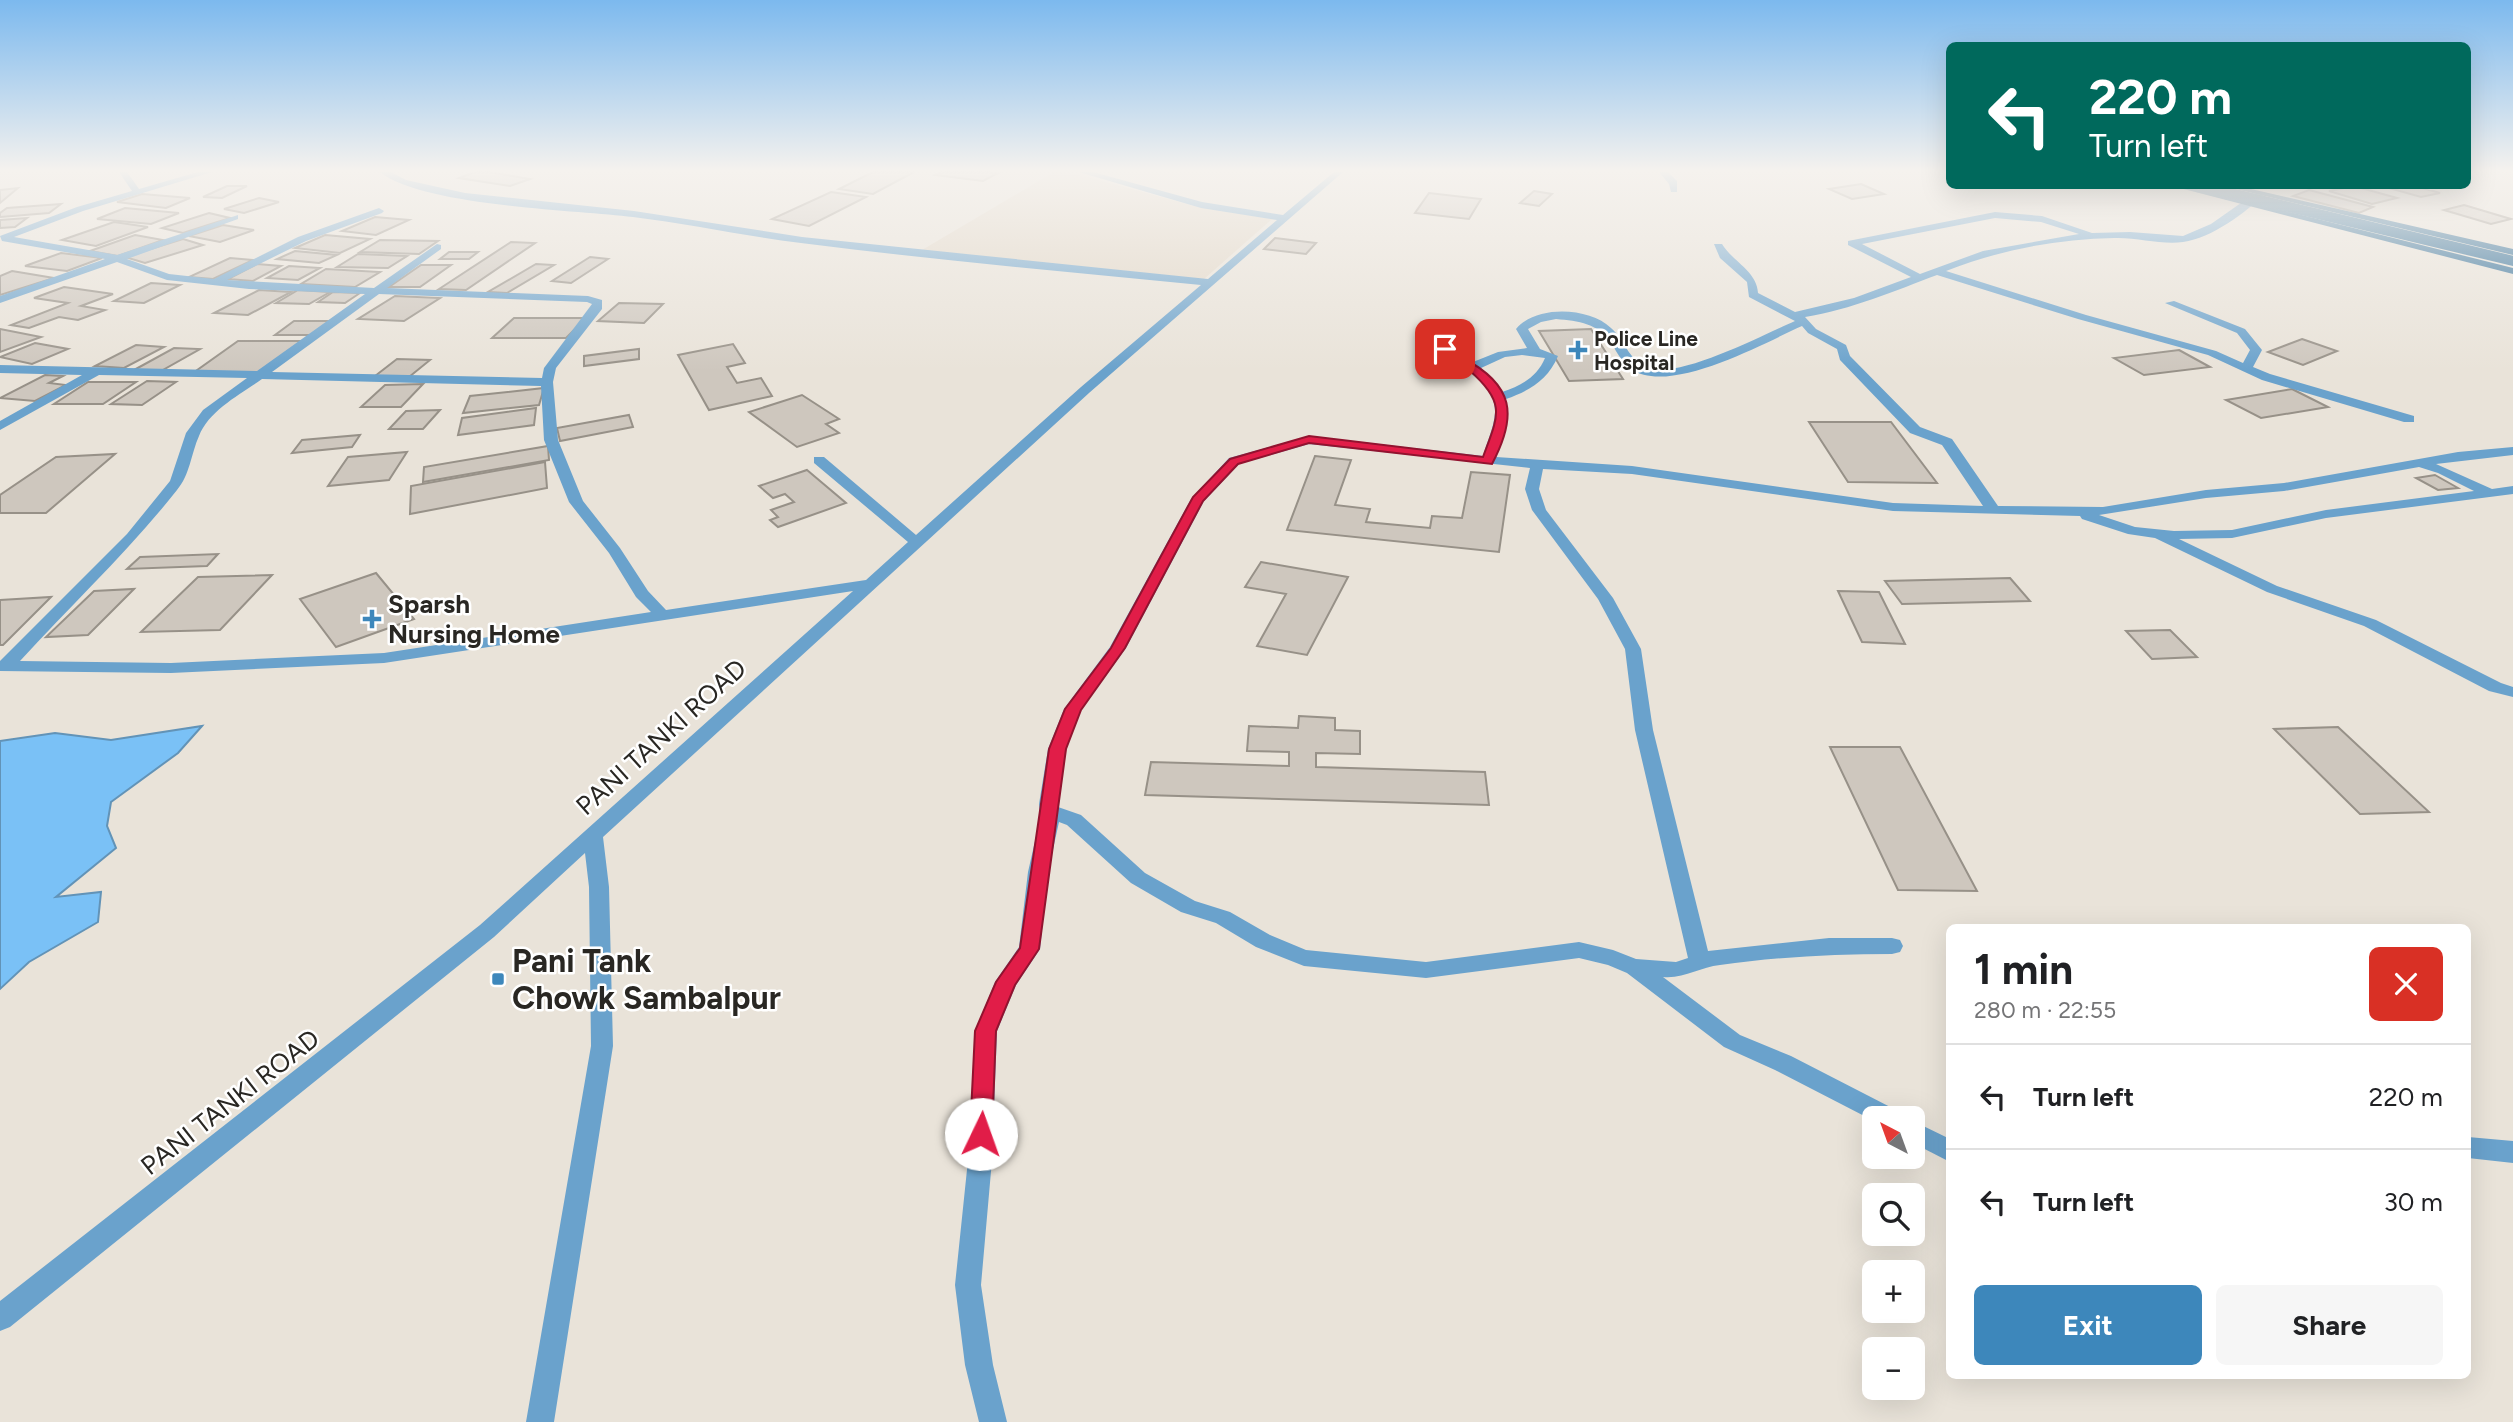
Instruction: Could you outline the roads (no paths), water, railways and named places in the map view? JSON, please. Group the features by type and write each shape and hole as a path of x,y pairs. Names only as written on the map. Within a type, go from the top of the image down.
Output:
{"main road":[{"path":"2385,238 2513,271"},
{"path":"2419,238 2513,261"},
{"path":"2455,238 2513,252"}],"street":[{"path":"0,300 172,238"},
{"path":"215,282 304,238"},
{"path":"789,238 1208,282"},
{"name":"PANI TANKI ROAD","path":"0,1318 487,931 916,542 1259,238"},
{"path":"1865,238 1852,243 1922,279"},
{"path":"1790,316 1815,313 1922,279 1969,258 2074,238"},
{"path":"1,239 114,258 167,277 215,282 587,299 598,302 596,309 550,368 547,382 551,440 576,502 615,551 642,594 663,616"},
{"path":"1718,246 1724,256 1752,281 1753,295 1804,321 1812,331 1842,347 1844,357 1915,430 1947,442 1994,511"},
{"path":"3,666 132,537 177,482 193,433 207,413 437,247"},
{"path":"1939,272 2082,317 2213,353 2266,377 2409,419"},
{"path":"2170,303 2241,331 2256,350 2247,367"},
{"path":"1534,349 1522,329 1528,321 1548,316 1581,315 1598,320 1616,339 1629,362 1649,373 1669,373 1708,361 1804,321"},
{"path":"1438,342 1456,359 1473,367 1501,397 1504,414 1488,461"},
{"path":"1473,367 1490,357 1534,349 1552,356 1548,370 1520,391 1501,397"},
{"path":"0,369 547,382"},
{"path":"0,426 95,372"},
{"path":"993,1422 979,1365 968,1285 980,1160 986,1031 1006,982 1029,949 1057,749 1073,709 1118,648 1198,499 1234,461 1309,440 1537,467 1632,470 1893,507 2073,512 2103,511 2206,494 2284,487 2417,463 2513,451"},
{"path":"819,460 916,542"},
{"path":"2417,463 2443,470 2490,492"},
{"path":"1537,467 1532,489 1539,510 1605,598 1633,649 1644,730 1700,962"},
{"path":"2073,512 2133,531 2231,534 2326,514 2513,490"},
{"path":"2152,533 2272,589 2370,623 2495,687 2513,692"},
{"path":"3,666 171,668 384,658 870,584"},
{"path":"1049,811 1074,820 1138,878 1188,907 1223,917 1264,941 1304,958 1426,970 1579,950 1613,958 1633,967 1732,1041 1783,1063 1867,1106"},
{"path":"541,1422 602,1046 599,887 593,833"},
{"path":"1633,967 1676,970 1716,957 1829,946 1892,946"},
{"path":"1925,1138 1946,1150"},
{"path":"2471,1148 2513,1152"}],"water":[{"path":"202,726 178,753 111,802 107,826 116,848 56,897 101,892 98,922 29,962 0,989 0,741 55,733 111,740"}],"place":[{"name":"Police Line Hospital","path":"1578,350"},
{"name":"Sparsh Nursing Home","path":"372,619"},
{"name":"Pani Tank Chowk Sambalpur","path":"498,979"}]}
